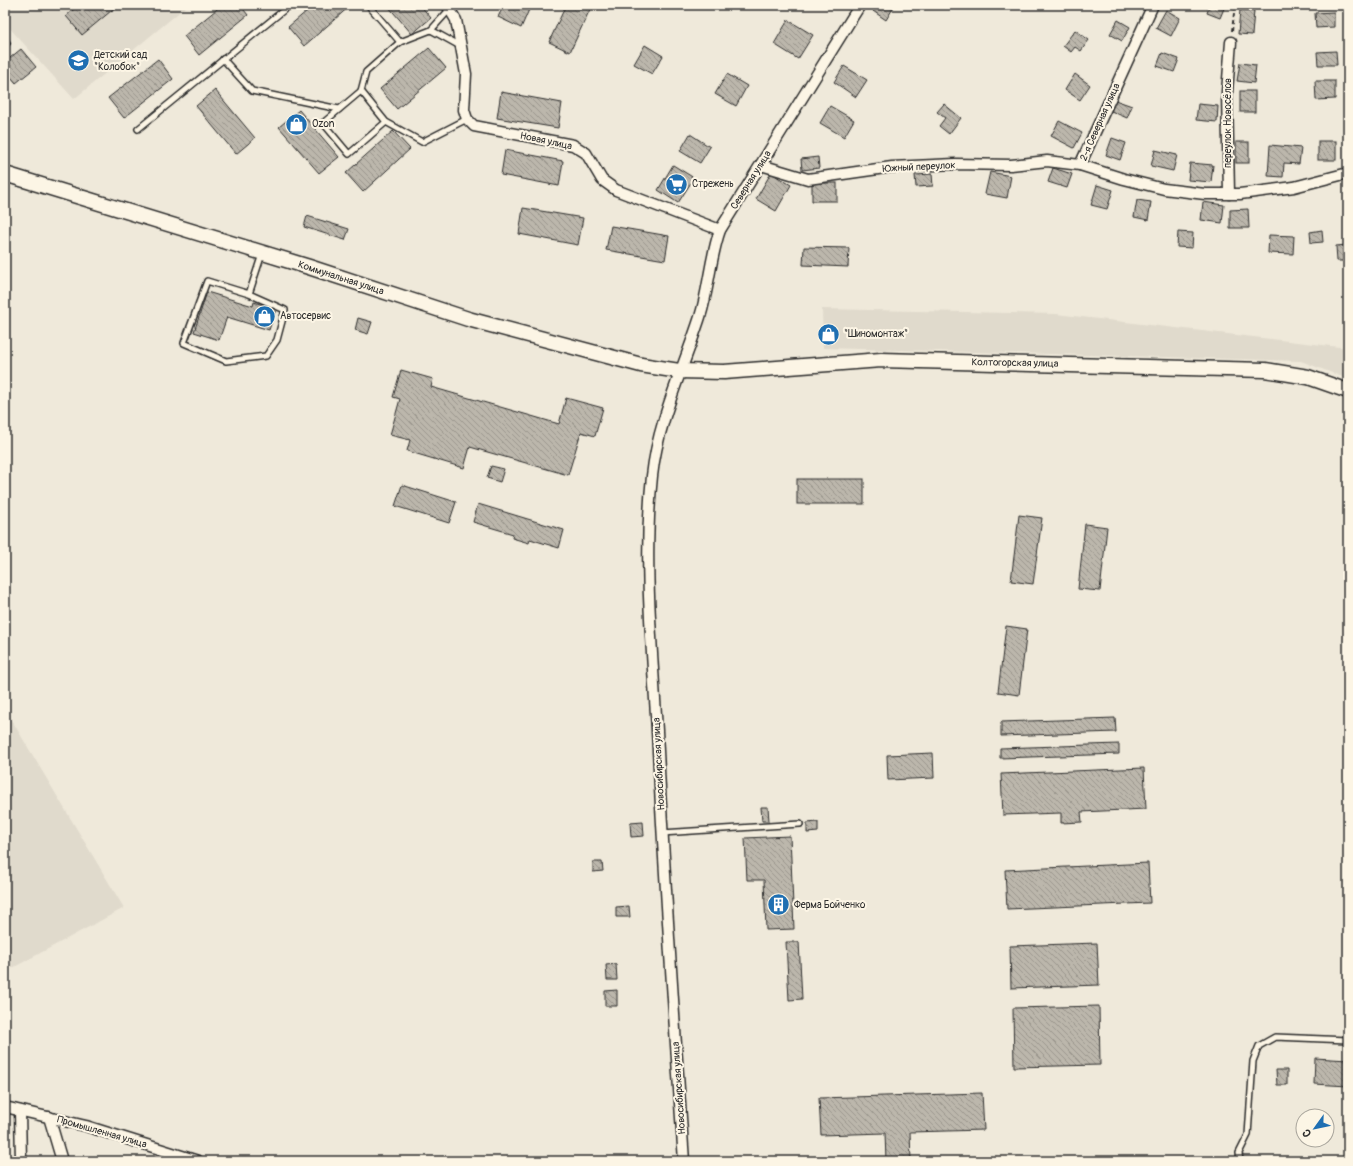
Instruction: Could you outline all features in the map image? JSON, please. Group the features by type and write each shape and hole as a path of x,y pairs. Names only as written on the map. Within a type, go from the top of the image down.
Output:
{"main road":[{"name":"Коммунальная улица","path":"5,174 263,253 468,319 641,365 679,371"},
{"name":"Колтогорская улица","path":"679,371 724,372 881,360 1265,370 1308,377 1348,391"}],"street":[{"name":"Северная улица","path":"679,371 700,318 707,294 715,242 720,230 860,5"},
{"name":"2-я Северная улица","path":"1153,5 1080,166 1124,180 1164,189 1205,194 1240,194 1294,186 1348,173"},
{"path":"449,7 456,20 466,74 464,110 467,119"},
{"name":"переулок Новосёлов","path":"1229,194 1227,92 1231,42"},
{"name":"Новая улица","path":"467,119 474,126 573,145 586,153 602,180 616,190 720,230"},
{"name":"Южный переулок","path":"760,165 808,179 892,167 955,164 1011,164 1047,161 1080,166"},
{"name":"Новосибирская улица","path":"679,371 661,427 652,474 648,538 662,833 684,1161"},
{"name":"Промышленная улица","path":"5,1107 86,1126 198,1161"},
{"path":"20,1111 21,1161"},
{"path":"49,1118 62,1161"}],"lane":[{"path":"138,129 290,5"},
{"path":"368,5 400,42"},
{"path":"386,122 349,154 323,123 361,91 366,72 400,42 431,30 449,7"},
{"path":"431,30 461,47"},
{"path":"223,59 252,91 339,109"},
{"path":"361,91 386,122 422,142 467,119"},
{"path":"249,294 263,253"},
{"path":"207,281 249,294 286,310 277,340 266,356 226,361 184,343 207,281"},
{"path":"662,833 800,824"},
{"path":"1240,1161 1239,1153 1248,1135 1253,1061 1258,1046 1275,1037 1348,1040"}],"path":[{"path":"1231,42 1235,5"}],"shaded area":[{"name":"Детский сад \"Колобок\"","path":"5,5 188,5 74,99 5,23"},
{"path":"822,309 1056,314 1348,348 1348,379 1301,361 823,348"},
{"path":"5,709 124,908 5,972"}],"building":[{"name":"Детский сад \"Колобок\"","path":"79,5 117,6 82,35 66,16"},
{"path":"222,5 240,5 248,15 199,55 184,36"},
{"path":"314,5 350,6 304,46 288,27"},
{"path":"387,5 420,5 431,18 412,34"},
{"path":"504,5 531,5 521,28 498,17"},
{"path":"566,5 592,5 570,52 549,42"},
{"path":"877,5 895,5 886,20 873,11"},
{"path":"1210,5 1225,6 1220,18 1207,13"},
{"path":"1166,10 1180,18 1171,36 1156,28"},
{"path":"1240,10 1254,11 1252,35 1238,34"},
{"path":"1334,12 1334,27 1316,28 1315,13"},
{"path":"788,20 813,35 798,59 774,44"},
{"path":"1118,20 1130,27 1122,41 1110,34"},
{"path":"1075,30 1089,40 1081,51 1075,47 1071,52 1063,46"},
{"path":"645,45 663,56 652,74 634,64"},
{"path":"429,48 446,68 397,109 380,89"},
{"path":"21,49 36,67 16,83 5,70 5,62"},
{"path":"1336,51 1337,65 1318,65 1317,52"},
{"path":"1162,53 1179,59 1174,72 1157,66"},
{"path":"158,59 173,79 124,118 108,98"},
{"path":"1240,63 1256,65 1254,83 1237,81"},
{"path":"844,66 867,80 856,97 834,82"},
{"path":"727,74 747,86 736,106 715,94"},
{"path":"1075,74 1090,85 1080,100 1065,90"},
{"path":"1315,81 1335,81 1335,99 1316,100"},
{"path":"215,90 255,138 236,154 196,106"},
{"path":"1240,91 1255,91 1255,112 1240,112"},
{"path":"501,92 562,103 558,128 497,118"},
{"path":"1115,100 1132,106 1127,118 1111,111"},
{"path":"944,104 961,118 949,134 939,126 945,118 937,112"},
{"path":"1198,104 1218,106 1217,122 1196,120"},
{"path":"830,106 854,120 844,137 820,123"},
{"path":"299,110 339,157 319,173 279,127"},
{"path":"1059,121 1082,133 1074,148 1051,136"},
{"path":"393,131 410,149 363,192 346,173"},
{"path":"690,134 710,147 700,163 680,151"},
{"path":"1112,138 1126,143 1120,160 1106,155"},
{"path":"1318,141 1336,141 1336,160 1318,160"},
{"path":"1236,142 1249,142 1249,163 1236,163"},
{"path":"1270,145 1301,148 1299,164 1284,163 1283,177 1268,176"},
{"path":"505,150 563,161 559,186 501,175"},
{"path":"1155,150 1177,155 1173,171 1151,166"},
{"path":"818,157 819,168 802,170 801,159"},
{"path":"1190,163 1213,165 1211,182 1188,180"},
{"name":"Стрежень","path":"673,165 694,178 678,203 658,190"},
{"path":"1053,168 1072,174 1067,188 1048,182"},
{"path":"990,172 1011,176 1007,198 985,194"},
{"path":"771,173 791,185 776,211 756,199"},
{"path":"932,174 933,186 916,187 915,175"},
{"path":"812,183 837,183 837,201 812,201"},
{"path":"1097,185 1113,190 1107,209 1091,205"},
{"path":"1137,200 1151,202 1148,220 1134,217"},
{"path":"1203,202 1224,205 1222,223 1201,220"},
{"path":"523,208 583,218 578,245 519,234"},
{"path":"1248,209 1249,228 1230,228 1230,210"},
{"path":"307,216 349,229 345,240 304,227"},
{"path":"611,226 669,236 665,260 606,250"},
{"path":"1322,230 1323,242 1311,243 1310,232"},
{"path":"1178,232 1193,233 1192,248 1177,247"},
{"path":"1269,235 1294,236 1293,254 1268,253"},
{"path":"1347,245 1348,261 1337,261 1336,246"},
{"path":"804,247 849,248 848,267 803,265"},
{"path":"207,292 253,306 254,302 276,309 269,330 227,317 219,340 194,332"},
{"path":"358,318 372,322 368,334 355,330"},
{"path":"401,370 433,379 431,387 559,424 566,398 603,408 595,436 581,432 568,475 470,447 464,468 407,451 410,440 390,435 400,399 393,397"},
{"path":"491,466 504,469 500,482 487,478"},
{"path":"797,479 864,479 864,504 797,504"},
{"path":"402,485 456,502 449,523 395,506"},
{"path":"478,504 564,530 559,548 530,539 529,543 512,538 513,534 473,522"},
{"path":"1019,515 1042,518 1033,584 1011,581"},
{"path":"1085,524 1107,527 1100,591 1078,589"},
{"path":"1006,626 1027,629 1019,695 998,692"},
{"path":"1115,718 1116,732 1001,736 1001,722"},
{"path":"1119,744 1119,754 1000,758 1000,748"},
{"path":"933,753 934,778 888,780 887,755"},
{"path":"1144,768 1146,809 1081,812 1082,822 1061,823 1061,813 1003,815 1001,774"},
{"path":"761,807 768,807 769,821 762,821"},
{"path":"643,822 644,836 631,837 630,823"},
{"path":"818,822 818,832 807,833 807,823"},
{"name":"Ферма Бойченко","path":"790,836 794,929 766,930 764,880 747,880 745,838"},
{"path":"593,862 602,862 603,871 593,872"},
{"path":"1148,863 1150,903 1007,909 1005,870"},
{"path":"629,906 630,917 616,917 616,907"},
{"path":"786,942 799,942 802,999 789,1000"},
{"path":"1097,943 1099,985 1011,988 1010,946"},
{"path":"616,964 617,980 607,980 606,965"},
{"path":"617,990 617,1006 605,1006 605,991"},
{"path":"1099,1006 1100,1065 1014,1067 1013,1008"},
{"path":"1315,1058 1348,1060 1348,1086 1314,1084"},
{"path":"1276,1070 1287,1070 1287,1085 1277,1085"},
{"path":"982,1093 984,1130 910,1132 911,1161 886,1161 885,1133 821,1135 819,1098"}],"place":[{"name":"Детский сад \"Колобок\"","path":"79,61"},
{"name":"Ozon","path":"297,124"},
{"name":"Стрежень","path":"676,184"},
{"name":"Автосервис","path":"265,316"},
{"name":"\"Шиномонтаж\"","path":"829,334"},
{"name":"Ферма Бойченко","path":"779,905"}]}
